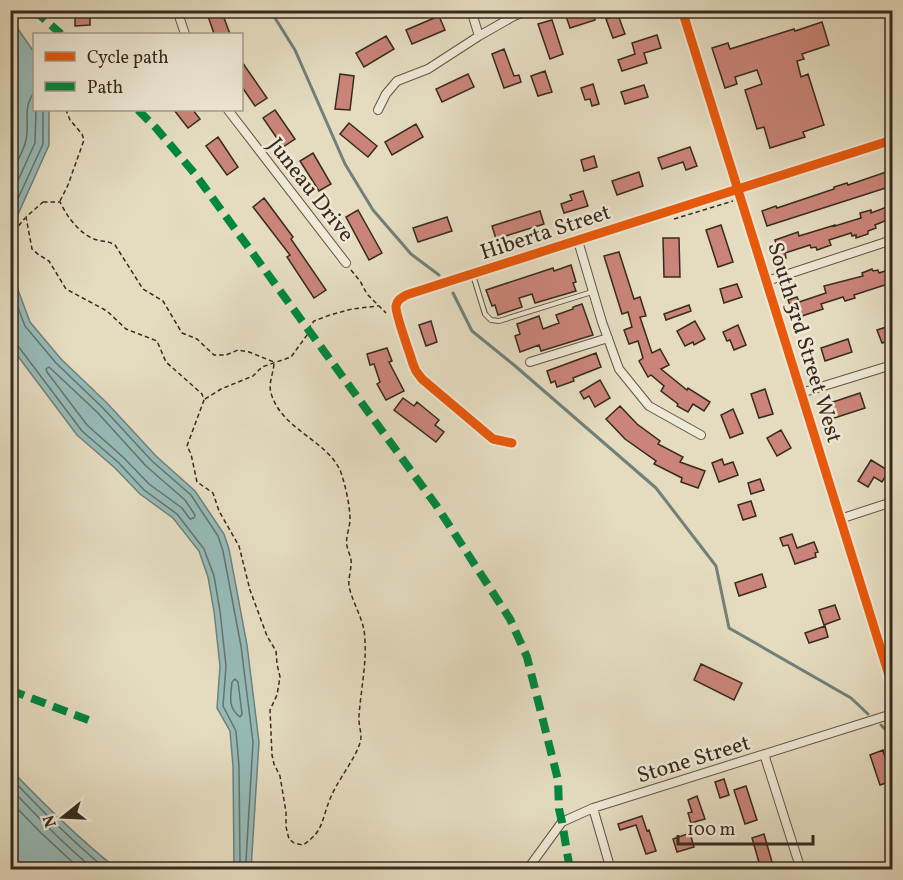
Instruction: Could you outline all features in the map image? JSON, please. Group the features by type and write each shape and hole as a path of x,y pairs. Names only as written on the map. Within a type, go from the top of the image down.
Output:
{"street":[{"path":"177,10 185,33"},
{"path":"471,10 479,36"},
{"path":"378,110 386,94 397,81 428,69 479,36 529,10"},
{"name":"South 3rd Street West","path":"682,10 892,685"},
{"name":"Juneau Drive","path":"229,111 346,262"},
{"name":"Hiberta Street","path":"512,443 493,439 422,379 413,364 396,309 398,300 406,295 892,140"},
{"path":"766,281 892,240"},
{"path":"578,241 619,369 649,406 701,435"},
{"path":"531,362 608,338"},
{"path":"801,393 892,365"},
{"path":"840,519 892,502"},
{"name":"Stone Street","path":"527,870 562,822 593,808 892,714"},
{"path":"764,754 801,870"},
{"path":"593,808 611,870"}],"lane":[{"path":"472,274 485,314 491,320 499,321 593,291"}],"path":[{"path":"66,111 84,140 60,202 65,213 75,225 92,238 115,245 143,289 163,301 182,333 197,339 214,355 226,355 238,350 274,362"},
{"path":"672,220 734,201"},
{"path":"10,238 26,217 43,202 60,202"},
{"path":"26,217 32,249 49,261 66,289 106,311 126,328 157,341 166,362 202,394 204,400"},
{"path":"346,262 367,294 386,313"},
{"path":"274,362 269,384 279,410 332,457 340,471 350,520 346,545 352,562 349,585 364,630 365,670 358,721 362,741 330,798 322,824 314,838 303,845 289,839 280,776 272,755 270,710 277,695 280,677 276,651 267,636 250,590 239,546 219,511 213,493 197,482 187,446 204,400 221,389 253,376 262,367 274,362 291,357 314,321 352,309 378,306"}],"water":[{"path":"11,19 33,51 33,111 49,111 49,145 11,230 12,274 30,322 61,359 107,403 156,456 195,491 224,534 229,549 247,645 259,742 251,869 232,869 234,865 233,766 230,731 217,708 220,666 214,611 208,577 199,551 173,518 140,494 115,468 77,435 11,347 10,104 13,102 10,90"},
{"path":"10,769 62,821 117,869 11,869"}],"building":[{"path":"75,10 90,10 90,25 75,26"},
{"path":"206,10 221,10 230,33 214,33"},
{"path":"582,10 592,10 595,20 570,28 566,16"},
{"path":"618,15 625,34 613,38 606,19"},
{"path":"439,16 445,30 412,44 406,30"},
{"path":"552,20 563,54 550,59 538,24"},
{"path":"822,22 829,45 802,54 804,59 797,61 801,77 808,74 824,125 803,132 805,137 770,148 764,127 757,129 745,90 762,84 757,70 735,77 737,84 725,88 712,48 728,43 730,49"},
{"path":"657,35 661,48 644,53 647,63 622,71 618,60 635,54 632,43"},
{"path":"386,36 394,49 364,67 356,53"},
{"path":"504,49 514,76 519,75 521,82 504,88 492,54"},
{"path":"243,63 267,98 255,106 243,88"},
{"path":"545,71 552,92 538,96 531,76"},
{"path":"340,74 354,76 350,110 335,109"},
{"path":"468,74 474,87 442,102 436,89"},
{"path":"593,84 599,104 592,106 590,99 585,100 581,88"},
{"path":"644,85 648,97 625,104 621,92"},
{"path":"275,110 295,139 283,147 263,118"},
{"path":"175,111 194,111 200,119 188,128"},
{"path":"349,123 377,146 368,157 340,134"},
{"path":"416,124 423,137 392,155 385,142"},
{"path":"218,137 238,167 227,175 206,146"},
{"path":"690,147 697,166 686,170 683,162 662,169 658,158"},
{"path":"313,153 331,184 319,191 300,161"},
{"path":"594,156 597,167 584,171 581,160"},
{"path":"892,170 892,186 767,226 762,211"},
{"path":"639,172 643,186 617,195 612,181"},
{"path":"583,191 588,206 564,213 561,204 572,200 570,195"},
{"path":"264,198 293,237 291,239 326,290 314,298 287,257 290,255 253,207"},
{"path":"892,205 892,218 875,225 876,228 868,231 868,234 856,238 856,235 852,236 851,233 829,240 831,245 817,250 816,247 811,248 810,245 785,253 786,258 777,261 772,248 777,246 775,240 798,232 799,236 835,226 861,218 860,213 871,210 871,213"},
{"path":"358,210 382,253 369,260 346,217"},
{"path":"540,211 544,224 496,239 492,226"},
{"path":"447,217 452,231 418,242 413,228"},
{"path":"721,225 733,262 718,267 706,230"},
{"path":"663,238 679,238 680,277 664,277"},
{"path":"619,252 634,299 640,297 646,316 640,317 652,353 660,349 669,365 661,369 687,390 688,388 710,402 704,411 693,404 688,412 677,406 678,404 661,391 664,386 651,375 648,377 639,361 643,358 638,341 629,344 624,330 632,327 628,312 622,314 604,256"},
{"path":"571,265 576,291 535,303 532,294 519,298 522,307 498,315 495,305 492,306 486,290 553,268 554,271"},
{"path":"872,269 873,271 878,270 879,273 888,270 891,283 854,295 855,298 845,301 843,297 821,304 823,309 799,317 797,311 793,313 788,300 797,297 799,302 826,293 824,286 863,276 862,273"},
{"path":"737,284 742,297 724,303 720,289"},
{"path":"582,304 593,335 541,351 539,345 520,352 515,336 520,334 517,324 539,316 543,329 559,323 556,315"},
{"path":"689,305 691,311 666,320 664,314"},
{"path":"431,321 437,342 426,346 419,325"},
{"path":"695,321 705,339 694,345 693,342 685,346 677,331"},
{"path":"738,325 746,345 734,350 730,340 727,341 723,332"},
{"path":"892,325 892,340 882,343 877,330"},
{"path":"848,339 852,352 825,361 821,348"},
{"path":"387,348 392,361 389,362 404,391 386,400 377,384 380,382 374,364 370,365 367,354"},
{"path":"596,353 601,367 557,387 555,381 551,383 547,371"},
{"path":"600,380 610,398 595,407 589,396 584,399 580,392"},
{"path":"765,389 773,414 759,418 751,394"},
{"path":"860,393 865,408 825,421 821,406"},
{"path":"403,398 414,406 417,402 439,420 435,425 444,432 436,442 394,410"},
{"path":"620,406 637,424 660,441 658,444 683,457 680,462 705,471 698,488 681,482 682,478 654,464 656,461 625,439 606,419"},
{"path":"733,409 743,433 730,438 721,415"},
{"path":"781,430 791,448 777,456 767,438"},
{"path":"722,459 724,465 733,462 738,475 719,482 712,463"},
{"path":"871,460 889,471 882,482 874,477 868,487 858,481"},
{"path":"760,479 764,490 751,494 748,483"},
{"path":"751,501 756,516 743,520 738,505"},
{"path":"792,534 797,548 814,542 818,552 815,553 816,557 795,564 788,545 783,546 780,538"},
{"path":"762,574 766,587 739,596 735,583"},
{"path":"835,605 840,619 824,625 819,610"},
{"path":"825,626 828,637 809,643 805,633"},
{"path":"701,664 742,683 734,700 694,680"},
{"path":"883,750 892,781 880,785 870,755"},
{"path":"724,779 729,795 720,798 715,782"},
{"path":"746,786 757,820 745,824 734,790"},
{"path":"697,796 705,819 691,823 688,813 692,812 688,800"},
{"path":"642,816 656,851 646,854 636,825 620,830 618,824"},
{"path":"690,833 694,847 677,852 673,839"},
{"path":"764,834 772,862 760,866 752,838"}],"waterway":[{"path":"270,10 295,50 345,164 373,210 411,254 439,275"},
{"path":"453,293 472,331 656,488 716,566 729,628 851,698 868,714"},
{"path":"881,725 892,736"}],"marked path":[{"path":"34,10 60,33"},
{"path":"139,111 195,174 436,505 510,619 527,657 558,780 559,809 570,870"},
{"path":"10,690 91,721"}],"cycle path":[{"path":"682,10 892,685"},
{"path":"512,443 493,439 422,379 413,364 398,317 396,306 401,298 892,140"}]}
